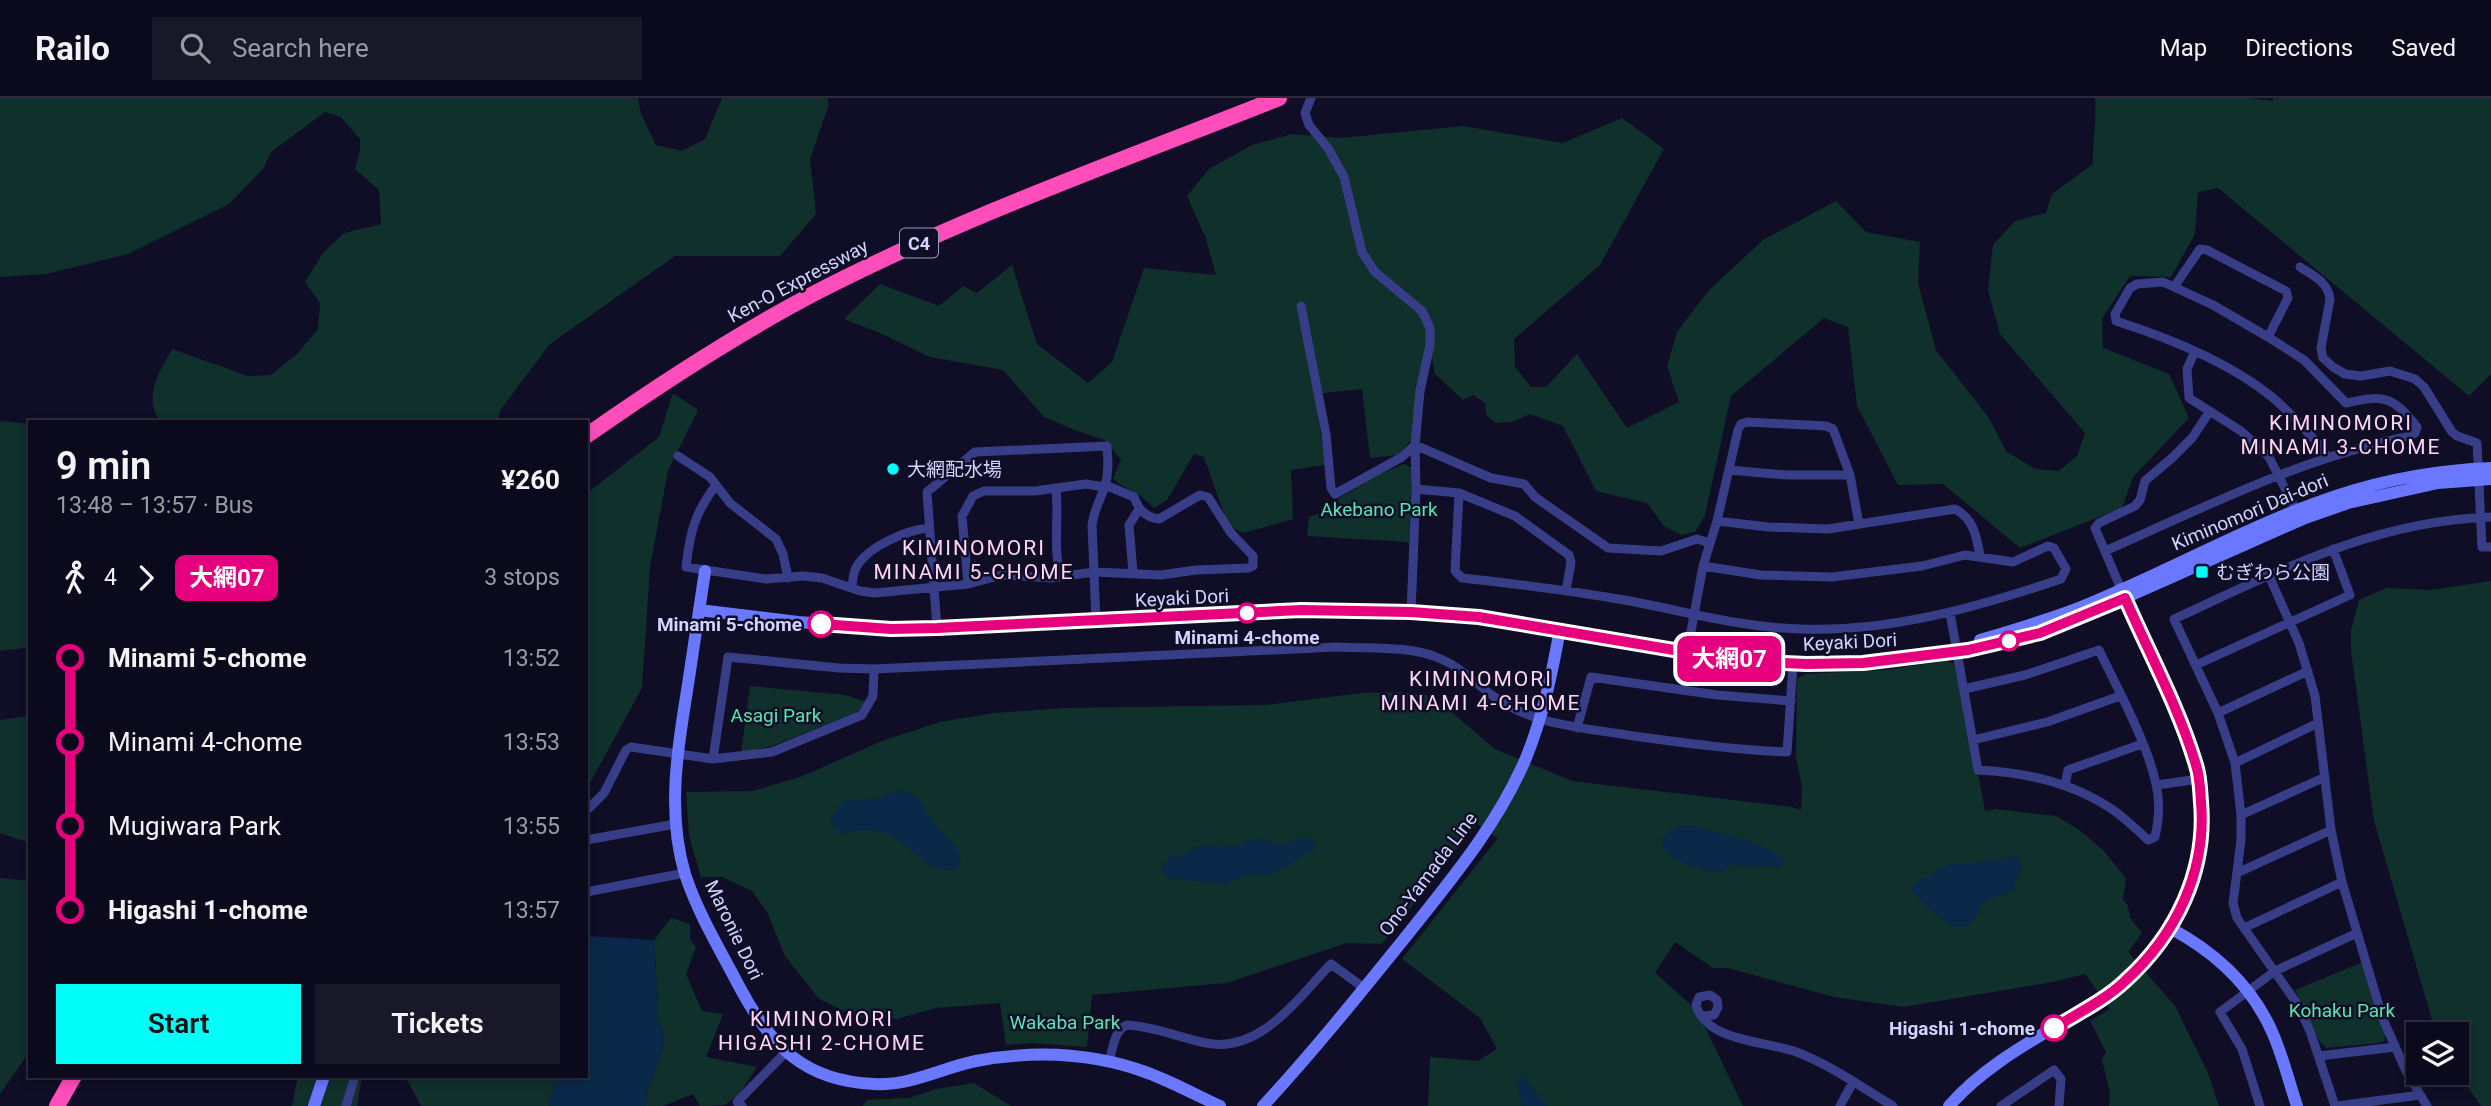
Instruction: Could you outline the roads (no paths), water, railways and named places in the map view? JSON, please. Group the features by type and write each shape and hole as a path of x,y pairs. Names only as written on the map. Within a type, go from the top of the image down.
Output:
{"highway":[{"name":"Ken-O Expressway","path":"588,435 750,329 815,293 906,249 1030,196 1278,98"},
{"path":"57,1106 73,1078"}],"street":[{"path":"1311,98 1305,113 1309,125 1328,148 1344,177 1362,252 1375,272 1422,311 1430,328 1430,345 1420,391 1415,445 1411,612"},
{"path":"2174,287 2200,249 2207,250 2286,291 2288,298 2267,337"},
{"path":"2300,267 2322,281 2329,291 2330,299 2321,348 2323,358 2345,374 2361,376 2390,371 2415,379 2424,387 2452,432 2477,443 2485,474 2480,517 2482,547 2491,547"},
{"path":"2105,551 2279,474 2327,457 2411,436 2417,427 2402,408 2378,396 2346,402 2304,360 2213,305 2163,282 2137,284 2130,288 2115,314 2116,321 2172,340 2195,351 2273,397 2322,448 2327,457"},
{"path":"1301,306 1326,434 1331,488 1335,494 1402,457 1415,445"},
{"path":"2195,351 2187,369 2189,398 2241,431 2269,457 2296,510"},
{"path":"1949,1106 1985,1071 2123,984 2147,961 2170,928 2191,885 2199,855 2203,819 2199,779 2186,736 2095,528 2099,523 2134,506 2140,500 2146,481 2174,457 2210,411"},
{"path":"1687,653 1703,566 1741,424 1747,422 1826,426 1833,429 1850,475 1859,524"},
{"path":"1415,445 1490,478 1524,484 1535,497 1608,548 1661,551 1698,539 1710,543"},
{"path":"937,628 927,492 975,452 1107,446 1108,470 1105,486 1094,510 1092,525 1096,621"},
{"path":"678,456 710,477 730,503 776,539 783,554 788,578"},
{"path":"1730,470 1787,475 1850,475"},
{"name":"Kiminomori Dai-dori","path":"2123,594 2296,510 2340,494 2393,481 2485,474"},
{"name":"Kiminomori Dai-dori","path":"2123,594 2305,518 2348,503 2485,474"},
{"path":"716,485 691,526 685,567 766,579 803,576 822,578 875,593 968,584 1002,575 1034,578 1094,572 1161,575 1196,570 1248,568 1253,566 1254,556 1231,533 1208,497 1200,495 1159,519 1149,518 1139,509 1134,497 1105,486 1086,484 1035,491 984,491 973,496 962,516 968,584"},
{"path":"1056,488 1058,516 1055,555 1060,576"},
{"path":"1416,489 1459,493 1516,516 1569,555 1571,562 1566,592"},
{"path":"1459,493 1455,571 1462,578 1630,601 1747,625 1803,629 1850,628 1950,613 2061,579 2066,569 2054,548 2048,545 2013,562 1980,555 1965,555 1922,566 1832,577 1761,576 1703,566"},
{"path":"1133,573 1129,524 1139,509"},
{"path":"1717,520 1768,527 1828,529 1955,509 1962,512 1974,527 1980,555"},
{"path":"2420,1095 2336,1106 2298,1005 2237,918 2233,903 2241,840 2241,815 2235,763 2218,713 2174,619 2303,559 2380,533 2491,517"},
{"path":"852,587 858,565 867,555 902,534 929,528"},
{"path":"2196,666 2350,595 2333,549"},
{"name":"Maronie Dori","path":"705,570 677,756 676,824 685,873 698,908 758,1020 786,1052 834,1078 877,1084 917,1080 950,1067 1002,1057 1063,1054 1109,1061 1149,1073 1220,1106"},
{"path":"2269,576 2291,623 2308,671 2318,723 2331,830 2357,933 2395,1047 2427,1106"},
{"name":"Keyaki Dori","path":"699,610 852,627 937,628 1301,610 1411,612 1479,617 1560,629 1739,661 1793,664 1863,663 1968,650 2040,633 2123,594"},
{"path":"1950,613 1978,770 2018,773 2065,786 2106,805 2148,840 2155,837 2157,785 2099,650 2025,675 1964,689"},
{"name":"Ono-Yamada Line","path":"1263,1106 1364,988 1482,839 1525,759 1540,719 1560,629"},
{"path":"713,759 728,657 874,669 1336,647 1402,651 1423,653 1440,659 1472,677 1508,706 1540,719 1577,728 1707,746 1787,752 1793,664"},
{"path":"588,809 604,793 626,750 631,747 677,756 713,759 772,752 862,715 873,696 874,669"},
{"path":"2218,713 2308,671"},
{"path":"1577,728 1591,677 1717,695 1791,701"},
{"path":"1973,740 2047,722 2120,696"},
{"path":"2235,763 2318,723"},
{"path":"2065,786 2068,769 2141,744"},
{"path":"2241,815 2325,777"},
{"path":"2157,785 2199,779"},
{"path":"588,840 676,824"},
{"path":"2237,873 2331,830"},
{"path":"588,892 685,873"},
{"path":"2244,928 2342,882"},
{"path":"2170,928 2200,944 2247,991 2261,1010 2274,1036 2297,1106"},
{"path":"2260,1106 2242,1049 2220,1012 2275,971 2357,933"},
{"path":"1109,1061 1117,1033 1121,1027 1127,1025 1209,1044 1240,1044 1269,1027 1331,964 1364,988"},
{"path":"1710,1026 1718,1007 1717,1000 1710,995 1704,995 1696,1005 1698,1013 1710,1026 1723,1033 1813,1059 1893,1106"},
{"path":"1702,1016 1714,1015"},
{"path":"2319,1056 2395,1047"},
{"path":"742,1106 737,1102 786,1052"},
{"path":"2001,1106 2054,1070 2061,1079 2059,1106"},
{"path":"314,1106 323,1078"},
{"path":"346,1106 354,1078"},
{"path":"1840,1106 1853,1082"}],"water":[{"path":"899,790 918,799 938,828 956,847 961,865 952,870 942,870 932,866 887,834 863,830 838,833 830,821 839,805 845,801 876,799"},
{"path":"1693,825 1740,838 1774,852 1784,860 1781,867 1731,865 1721,873 1690,865 1674,858 1663,849 1662,837 1677,826"},
{"path":"1305,837 1313,840 1315,849 1274,873 1240,878 1225,885 1169,878 1163,873 1162,868 1170,856 1180,857 1198,845 1233,847 1254,838 1282,845"},
{"path":"2018,856 2021,867 2013,891 1984,903 1971,923 1964,927 1956,927 1939,918 1912,892 1910,886 1952,863 1964,864"},
{"path":"588,936 654,940 657,1008 664,1041 650,1082 647,1106 549,1106 556,1078 588,1078"},
{"path":"1523,1076 1548,1106 1522,1106 1517,1082"}],"place":[{"name":"大網配水場","path":"893,469"},
{"name":"むぎわら公園","path":"2202,572"},
{"name":"Minami 4-chome","path":"1247,613"},
{"name":"Minami 5-chome","path":"821,624"},
{"name":"Higashi 1-chome","path":"2054,1028"}],"district":[{"name":"KIMINOMORI MINAMI 3-CHOME","path":"2341,435"},
{"name":"KIMINOMORI MINAMI 5-CHOME","path":"974,560"},
{"name":"KIMINOMORI MINAMI 4-CHOME","path":"1481,691"},
{"name":"KIMINOMORI HIGASHI 2-CHOME","path":"822,1031"}],"park label":[{"name":"Akebano Park","path":"1379,509"},
{"name":"Asagi Park","path":"776,715"},
{"name":"Kohaku Park","path":"2342,1010"},
{"name":"Wakaba Park","path":"1065,1022"}]}
